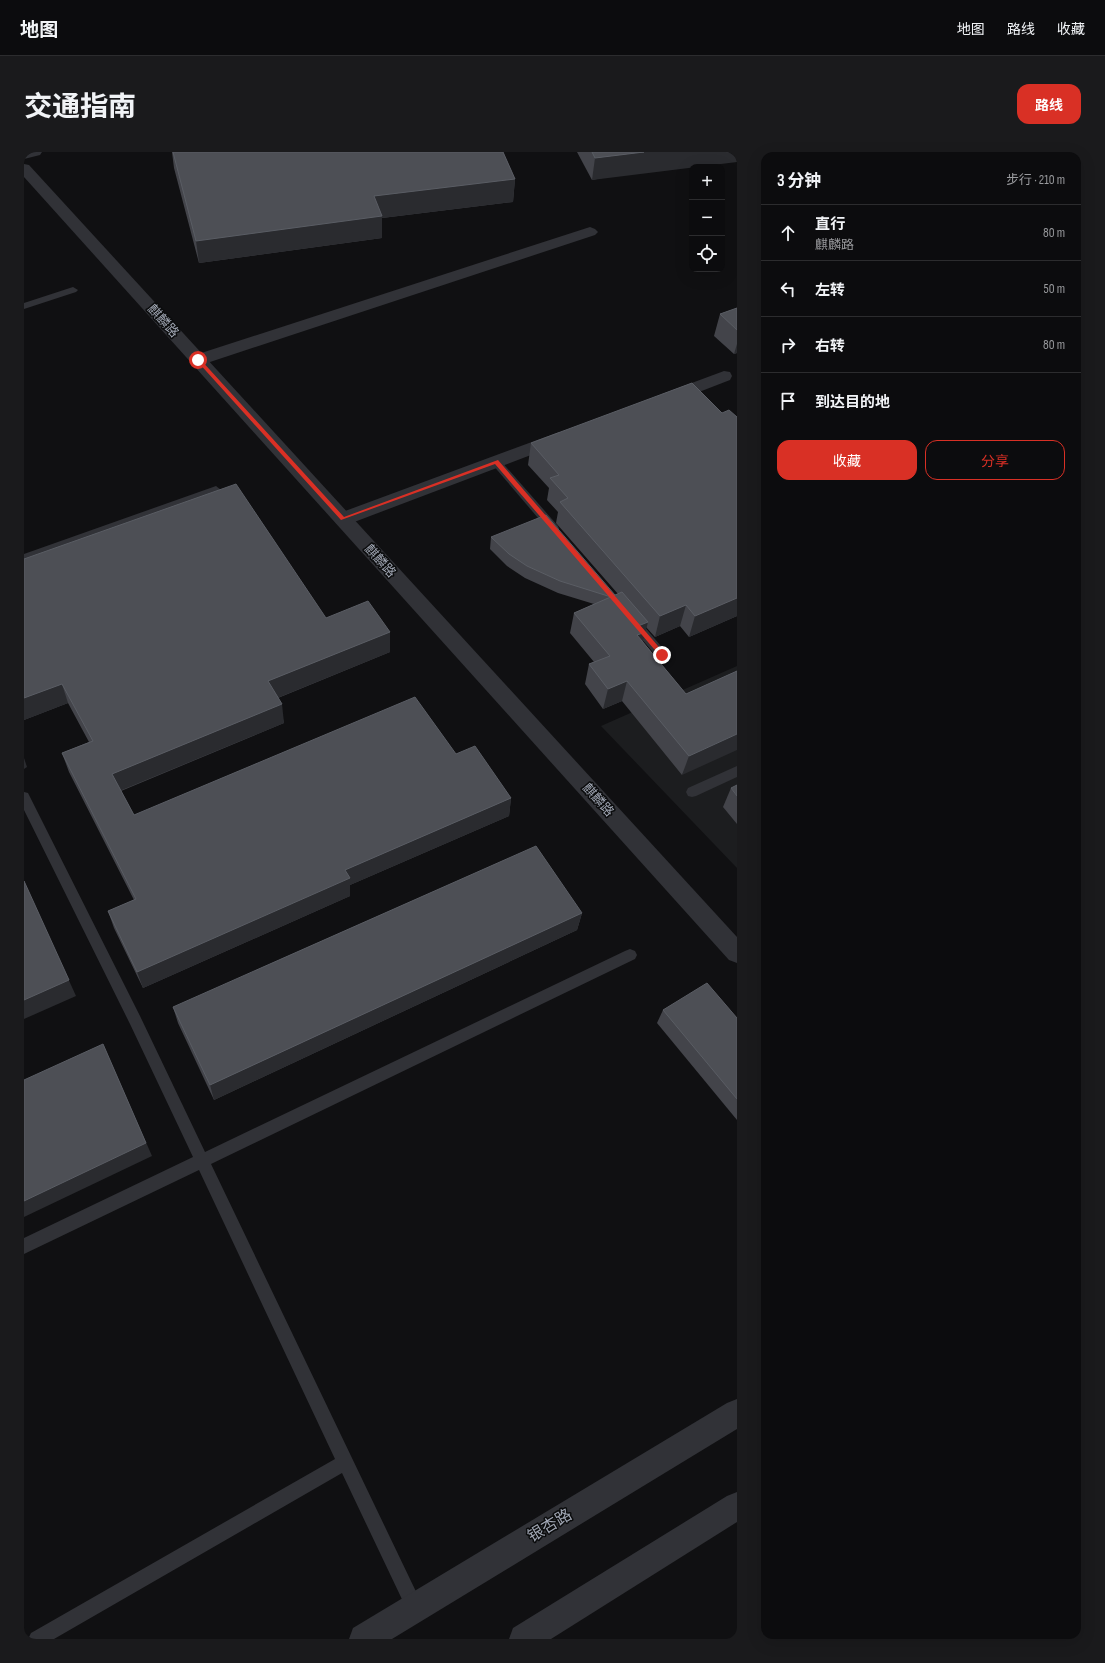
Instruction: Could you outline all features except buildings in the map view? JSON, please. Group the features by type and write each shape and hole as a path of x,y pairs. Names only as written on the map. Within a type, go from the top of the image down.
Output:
{"street":[{"path":"24,155 35,152"},
{"name":"麒麟路","path":"24,168 737,953"},
{"path":"198,360 590,232"},
{"path":"651,404 724,376"},
{"path":"343,519 577,431"},
{"name":"银杏路","path":"364,1639 737,1413"},
{"path":"524,1639 737,1506"}],"lane":[{"path":"24,306 73,290"},
{"path":"496,462 564,540"},
{"path":"24,558 216,490"},
{"path":"626,612 662,655"},
{"path":"692,792 737,771"},
{"path":"24,797 135,1020 415,1608"},
{"path":"24,1246 630,955"},
{"path":"38,1639 346,1462"}],"shaded area":[{"path":"737,666 737,868 601,726"}],"route":[{"path":"198,360 343,519 496,462 662,655"}]}
